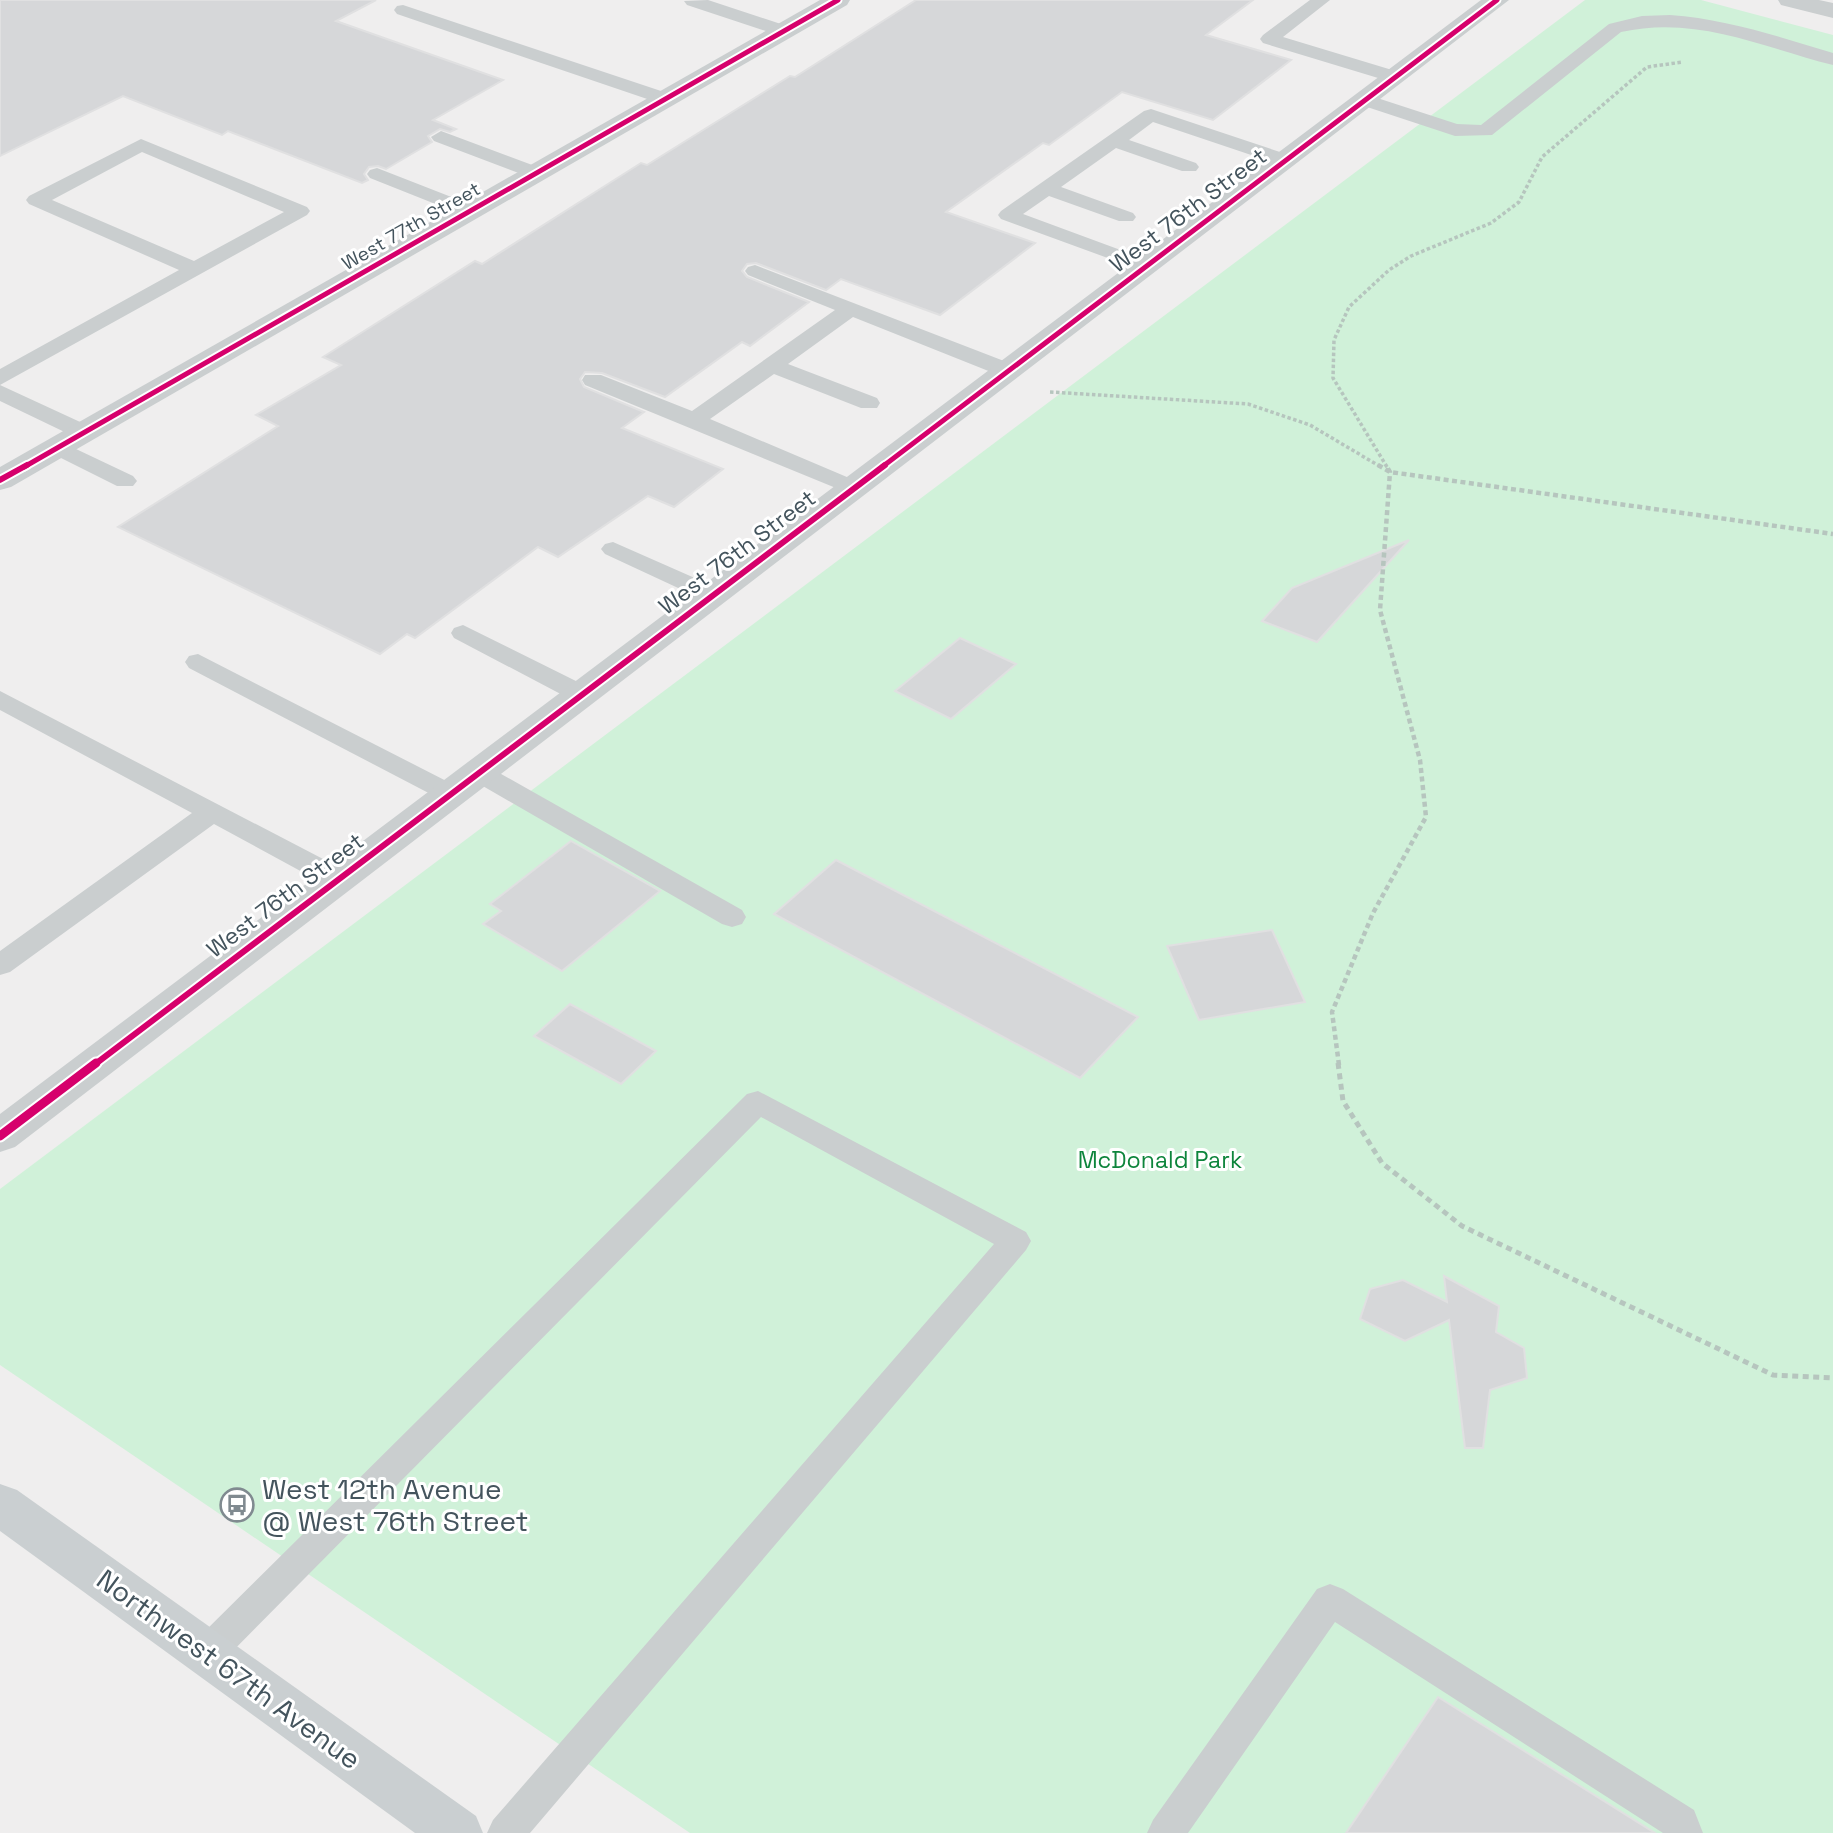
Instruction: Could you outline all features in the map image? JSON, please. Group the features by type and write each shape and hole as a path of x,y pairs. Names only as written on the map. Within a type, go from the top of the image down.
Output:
{"main road":[{"name":"Northwest 67th Avenue","path":"0,1504 457,1833"}],"street":[{"name":"West 77th Street","path":"0,480 838,0"},
{"name":"West 76th Street","path":"0,1136 1497,0"},
{"path":"1802,1 1833,11"}],"lane":[{"path":"1321,0 1269,38 1395,77"},
{"path":"693,1 784,31"},
{"path":"403,10 666,99"},
{"path":"1365,100 1455,130 1485,131 1615,28 1637,21 1663,19 1720,26 1833,58"},
{"path":"1146,266 1008,215 1151,115 1285,160"},
{"path":"441,137 536,173"},
{"path":"1114,141 1189,167"},
{"path":"0,378 196,270 300,211 141,145 36,200 196,270"},
{"path":"377,174 470,211"},
{"path":"1046,188 1126,217"},
{"path":"755,271 851,309 997,379"},
{"path":"694,420 851,309"},
{"path":"772,365 869,403"},
{"path":"593,380 853,488"},
{"path":"0,392 83,432"},
{"path":"57,447 125,481"},
{"path":"613,549 713,595"},
{"path":"463,633 582,694"},
{"path":"198,662 451,794"},
{"path":"0,699 338,879"},
{"path":"478,772 732,917"},
{"path":"0,965 212,812"},
{"path":"207,1653 758,1102 1015,1241 506,1833"},
{"path":"1166,1833 1330,1600 1681,1823 1684,1833"}],"path":[{"path":"1686,61 1647,67 1542,157 1519,202 1491,223 1411,256 1389,270 1349,307 1334,340 1333,378 1390,472 1380,610 1420,760 1426,817 1373,913 1332,1012 1343,1101 1382,1163 1462,1226 1773,1375 1833,1378"},
{"path":"997,379 1248,404 1310,425 1390,472 1833,534"}],"green space":[{"name":"McDonald Park","path":"1585,0 1701,0 1833,35 1833,1833 690,1833 0,1365 0,1189"}],"building":[{"path":"0,0 376,0 336,21 503,80 433,120 456,129 450,132 440,129 428,136 432,142 386,169 369,167 364,174 368,180 362,183 228,131 222,135 123,96 0,156"},
{"path":"916,0 1253,0 1206,35 1291,60 1213,120 1122,92 1049,145 1043,143 946,212 1035,243 940,315 841,279 826,290 756,263 747,264 742,271 747,277 809,302 750,346 742,342 665,397 602,373 585,372 580,379 584,387 644,412 622,428 723,469 674,507 648,496 558,557 538,547 415,638 407,634 380,654 118,527 278,426 256,415 341,365 323,357 475,261 482,264 641,163 647,165 790,76 795,77"},
{"path":"1409,540 1317,642 1262,621 1292,588"},
{"path":"960,638 1016,664 951,719 895,691"},
{"path":"571,841 660,891 562,971 483,924 501,911 490,904"},
{"path":"836,860 1138,1017 1080,1078 774,914"},
{"path":"1272,930 1305,1002 1199,1020 1167,946"},
{"path":"570,1004 656,1051 621,1084 534,1036"},
{"path":"1444,1276 1499,1306 1496,1332 1524,1348 1527,1378 1490,1390 1483,1448 1465,1448 1449,1320 1405,1341 1360,1319 1370,1289 1403,1280 1447,1302"},
{"path":"1438,1697 1655,1833 1346,1833"}],"cycle path":[{"path":"0,480 838,0"},
{"path":"0,1136 1497,0"}],"place":[{"name":"West 12th Avenue @ West 76th Street","path":"237,1505"}]}
